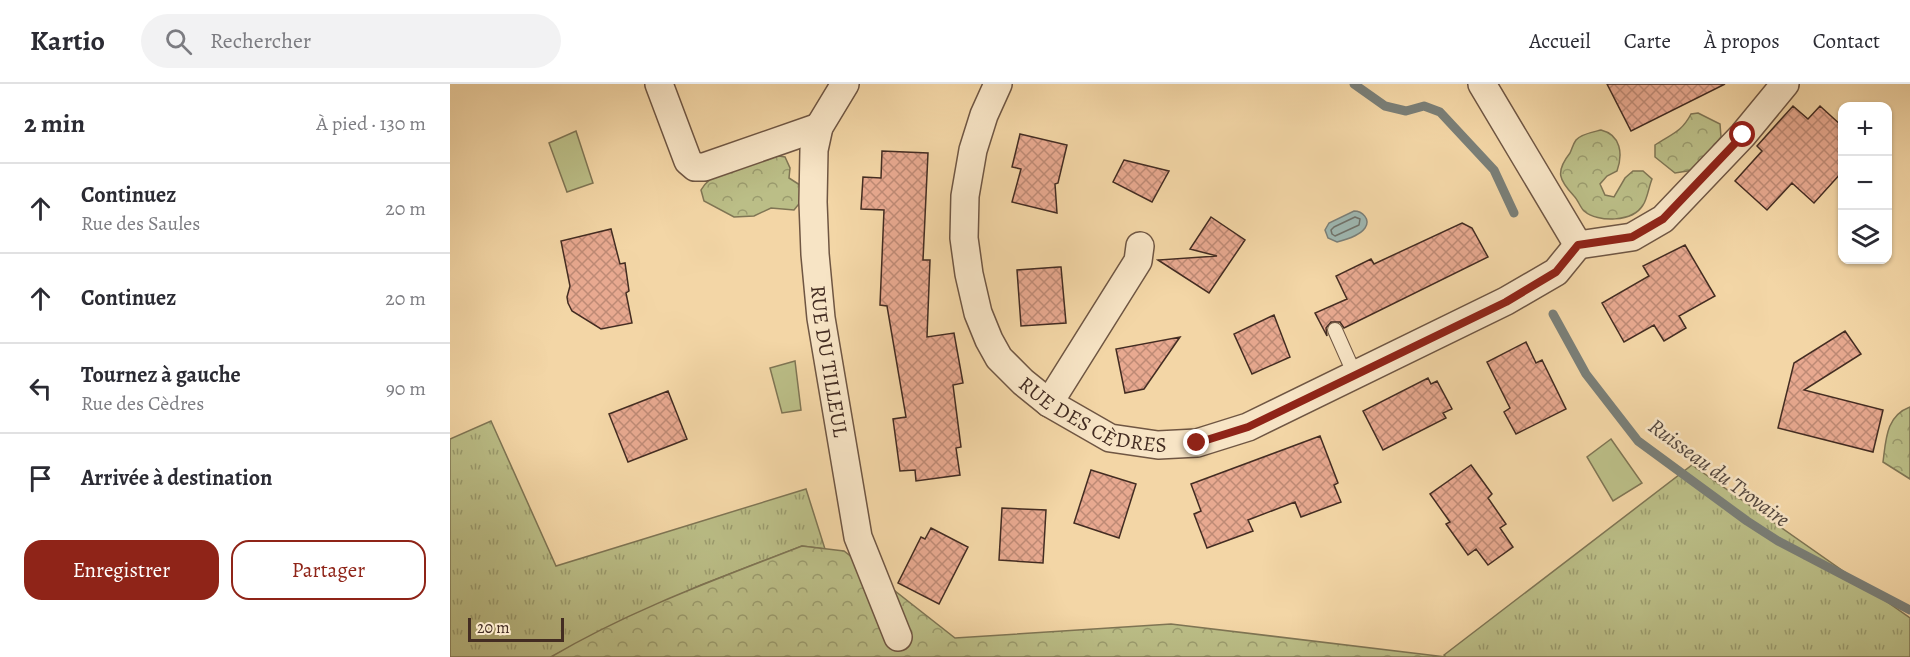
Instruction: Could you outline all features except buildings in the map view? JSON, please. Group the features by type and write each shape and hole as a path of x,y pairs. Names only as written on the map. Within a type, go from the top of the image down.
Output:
{"street":[{"path":"659,84 688,161 695,167 704,167 819,127"},
{"name":"RUE DU TILLEUL","path":"845,84 819,127 814,150 815,254 823,329 858,537 898,637"},
{"name":"RUE DES CÈDRES","path":"998,84 984,115 973,150 965,196 964,238 978,313 999,358 1023,382 1049,403 1110,438 1158,445 1197,443 1248,427 1521,293 1556,272 1578,245"},
{"path":"1482,84 1578,245 1632,237 1663,219 1743,135 1785,84"},
{"path":"1049,403 1137,261 1140,246"}],"lane":[{"path":"1335,330 1355,375"}],"green space":[{"path":"1698,113 1720,124 1721,137 1694,170 1675,173 1655,157 1655,145 1679,129 1691,114"},
{"path":"1601,130 1613,136 1620,152 1617,171 1607,176 1600,184 1605,195 1614,197 1625,178 1633,171 1643,171 1652,179 1643,205 1638,211 1624,218 1606,219 1590,215 1584,211 1562,180 1562,165 1576,140"},
{"path":"576,131 593,183 567,192 549,143"},
{"path":"773,155 785,157 790,168 789,178 803,187 803,199 794,210 771,208 754,216 734,217 704,201 701,190 714,176 733,167"},
{"path":"795,361 801,410 782,413 770,368"},
{"path":"1910,407 1910,479 1883,462 1892,422 1902,411"},
{"path":"491,421 556,566 806,489 825,549 802,546 701,585 628,618 551,657 450,657 450,439"},
{"path":"1611,439 1642,483 1613,501 1587,457"},
{"path":"1692,465 1910,618 1910,657 1446,657 1444,655"},
{"path":"802,546 844,551 955,638 1171,624 1446,657 551,657 643,610"}],"water":[{"path":"1354,211 1363,214 1366,219 1367,225 1363,231 1337,242 1328,238 1325,230 1329,223"}],"waterway":[{"name":"Ruisseau du Trovaire","path":"1354,84 1385,106 1406,111 1424,106 1440,112 1494,170 1514,213"},
{"name":"Ruisseau du Trovaire","path":"1553,314 1586,374 1638,441 1778,541 1910,610"}],"route":[{"path":"1197,443 1248,427 1506,302 1556,272 1578,245 1632,237 1663,219 1743,135"}]}
